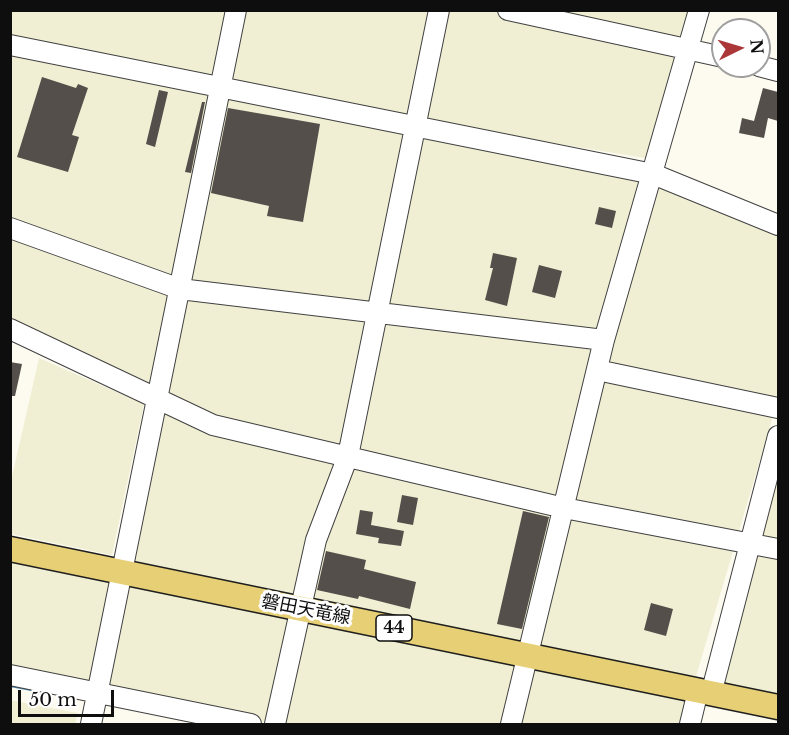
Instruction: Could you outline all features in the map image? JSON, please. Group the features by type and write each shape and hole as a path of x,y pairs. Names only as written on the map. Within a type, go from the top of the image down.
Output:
{"main road":[{"name":"磐田天竜線","path":"10,549 778,707"}],"street":[{"path":"91,724 236,10"},
{"path":"275,724 316,540 348,456 439,10"},
{"path":"508,10 711,54"},
{"path":"511,724 604,340 699,10"},
{"path":"10,45 653,174 778,225"},
{"path":"10,228 180,289 604,340"},
{"path":"10,329 213,425 564,508 778,549"},
{"path":"597,370 778,408"},
{"path":"690,724 704,693 750,544 778,436"},
{"path":"10,675 251,724"}],"green space":[{"path":"11,11 695,11 657,160 236,91 651,181 778,227 778,399 692,690 685,724 519,724 564,508 378,465 551,516 504,724 274,724 99,685 11,675 11,555 120,582 150,383 11,323"},
{"path":"39,358 144,404 112,555 11,534 11,481"},
{"path":"778,469 778,697 719,684"},
{"path":"10,700 78,713 75,724 11,724"}],"building":[{"path":"42,77 76,88 78,84 88,88 72,135 79,137 68,172 17,157"},
{"path":"763,88 778,92 778,121 768,118 764,138 739,133 742,118 754,121"},
{"path":"159,90 168,92 155,147 146,144"},
{"path":"202,102 205,102 191,173 185,172"},
{"path":"228,108 320,124 303,222 267,216 269,206 211,193"},
{"path":"599,207 616,211 612,228 595,224"},
{"path":"493,253 517,258 507,306 485,300 493,268 490,268"},
{"path":"539,265 562,271 555,298 532,292"},
{"path":"10,362 22,364 15,396 10,396"},
{"path":"402,495 418,498 413,525 397,522"},
{"path":"360,510 373,512 371,525 404,531 401,546 378,543 379,538 356,534"},
{"path":"523,511 549,517 522,629 497,624"},
{"path":"326,551 366,560 364,569 416,582 410,609 359,596 358,599 317,590"},
{"path":"651,603 673,609 666,636 644,630"}],"waterway":[{"path":"10,685 37,690"}]}
